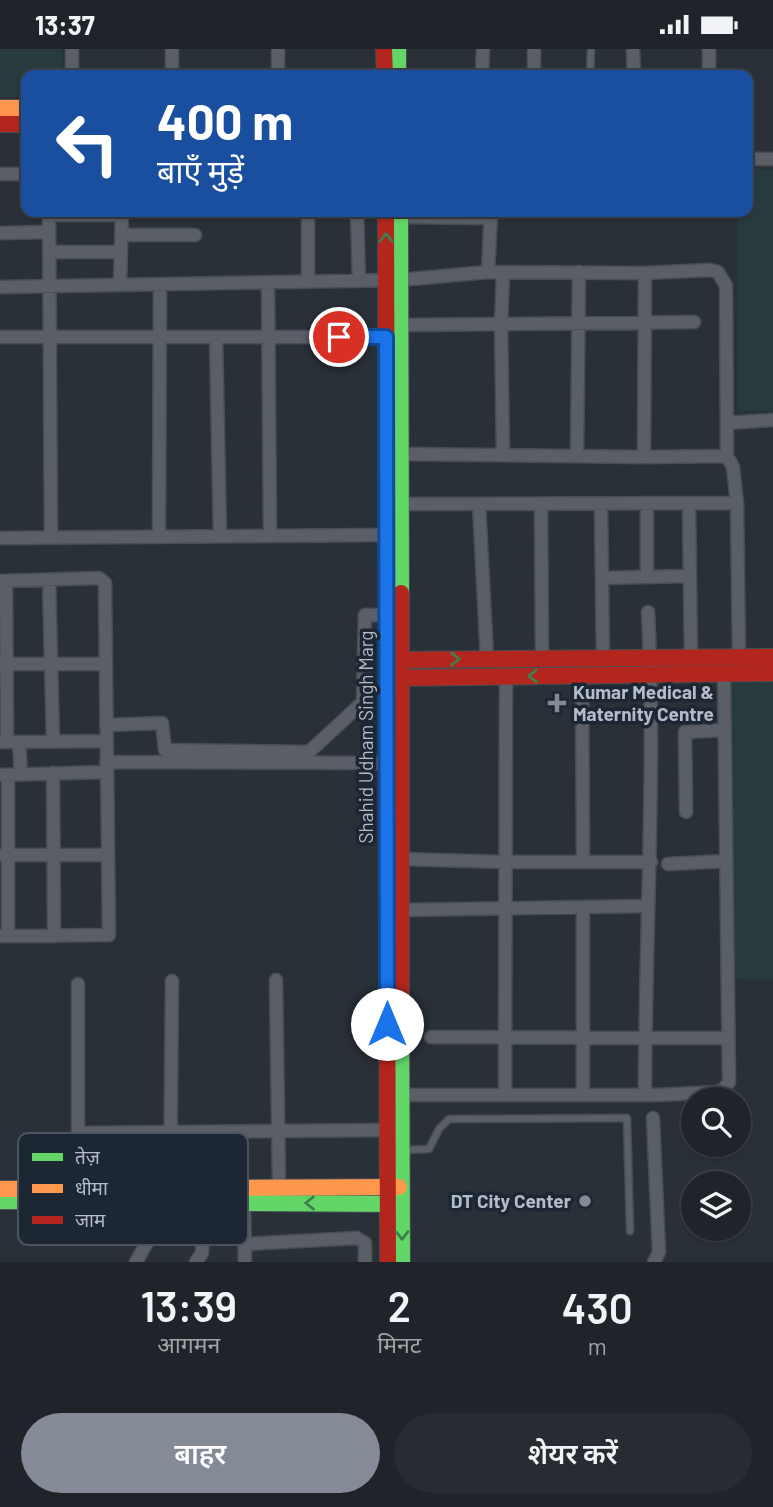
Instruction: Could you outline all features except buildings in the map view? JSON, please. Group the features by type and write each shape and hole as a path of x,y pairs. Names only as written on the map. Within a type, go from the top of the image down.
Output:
{"street":[{"path":"72,49 72,70"},
{"path":"172,49 172,70"},
{"path":"278,49 278,70"},
{"path":"384,49 385,70"},
{"path":"398,49 398,70"},
{"path":"482,49 482,70"},
{"path":"534,49 534,70"},
{"path":"633,49 634,70"},
{"path":"709,49 709,70"},
{"path":"0,108 21,108"},
{"path":"0,124 21,124"},
{"path":"753,159 773,159"},
{"path":"0,174 21,174"},
{"path":"49,217 51,538"},
{"path":"120,284 122,217"},
{"path":"308,217 308,282"},
{"path":"357,217 359,281"},
{"name":"Shahid Udham Singh Marg","path":"394,660 387,615 386,337 393,280 395,217"},
{"path":"488,272 491,217"},
{"path":"0,233 49,232"},
{"path":"121,236 195,235"},
{"path":"49,252 121,253"},
{"path":"0,287 393,280 488,272 718,272 726,286 727,456 733,467 737,503 739,657"},
{"path":"577,456 579,272"},
{"path":"644,457 645,273"},
{"path":"503,274 503,455"},
{"name":"Shahid Udham Singh Marg","path":"393,280 400,325 401,504 394,678 401,910 395,1095 388,1130 402,1262"},
{"path":"268,282 270,536"},
{"path":"159,537 160,284"},
{"path":"400,325 694,322"},
{"path":"0,337 386,337"},
{"path":"216,337 220,536"},
{"path":"727,423 773,420"},
{"path":"401,454 727,456"},
{"path":"647,503 647,577"},
{"path":"690,503 691,658"},
{"path":"401,504 737,503"},
{"path":"479,504 486,659"},
{"path":"541,504 542,659"},
{"path":"601,504 603,658"},
{"path":"0,538 387,535"},
{"path":"602,578 690,576"},
{"path":"99,578 104,581 109,935 4,936 9,742 3,664 3,581 49,580 99,578"},
{"path":"49,580 53,741"},
{"path":"645,1095 651,862 651,666 648,612"},
{"path":"106,725 162,723 165,750 309,752 363,702 365,615 387,615"},
{"path":"394,678 582,675 691,658 773,657"},
{"path":"394,660 603,658 724,673 773,673"},
{"path":"3,664 105,664"},
{"path":"395,1095 645,1095 717,1092 723,1089 729,1081 724,673"},
{"path":"582,675 583,862"},
{"path":"505,1095 506,676"},
{"name":"Shahid Udham Singh Marg","path":"388,1262 402,1150 395,1095 387,763 394,678"},
{"path":"686,811 685,731 725,730"},
{"path":"9,742 106,741"},
{"path":"9,774 53,773 106,767 387,763"},
{"path":"53,773 54,936"},
{"path":"4,855 107,855"},
{"path":"401,859 651,862"},
{"path":"668,864 726,861"},
{"path":"401,910 648,906"},
{"path":"583,909 583,1095"},
{"path":"276,980 279,1188"},
{"path":"171,1132 172,981"},
{"path":"78,984 78,1133 388,1130"},
{"path":"431,1037 728,1038"},
{"path":"653,1118 659,1252 654,1262"},
{"path":"248,1191 279,1188 395,1195"},
{"path":"0,1189 18,1189"},
{"path":"248,1203 395,1195"},
{"path":"0,1201 18,1200"},
{"path":"248,1244 357,1238 365,1243 365,1262"},
{"path":"136,1262 145,1245"},
{"path":"196,1262 202,1253 202,1245"}],"lane":[{"path":"590,70 591,49"},
{"path":"402,1150 429,1149 439,1129 449,1119 627,1118 630,1231"}],"green space":[{"path":"0,49 63,49 62,70 21,70 21,97 0,97"},
{"path":"753,169 773,169 773,411 737,411 738,217 753,217"},
{"path":"731,681 773,682 773,980 734,979"}],"traffic: fast":[{"path":"398,49 398,70"},
{"path":"400,217 401,593"},
{"path":"401,993 402,1262"},
{"path":"0,1201 18,1201"},
{"path":"248,1203 399,1204"}],"traffic: slow":[{"path":"0,108 21,108"},
{"path":"387,541 387,898"},
{"path":"248,1188 399,1187"},
{"path":"0,1189 18,1189"}],"traffic: jam":[{"path":"384,49 385,70"},
{"path":"0,124 21,124"},
{"path":"386,217 387,541"},
{"path":"401,593 401,993"},
{"path":"390,660 773,657"},
{"path":"392,678 773,673"},
{"path":"387,898 388,1262"}],"place":[{"name":"Kumar Medical & Maternity Centre","path":"557,703"},
{"name":"DT City Center","path":"585,1201"}],"route":[{"path":"339,337 386,337 387,1024"}]}
